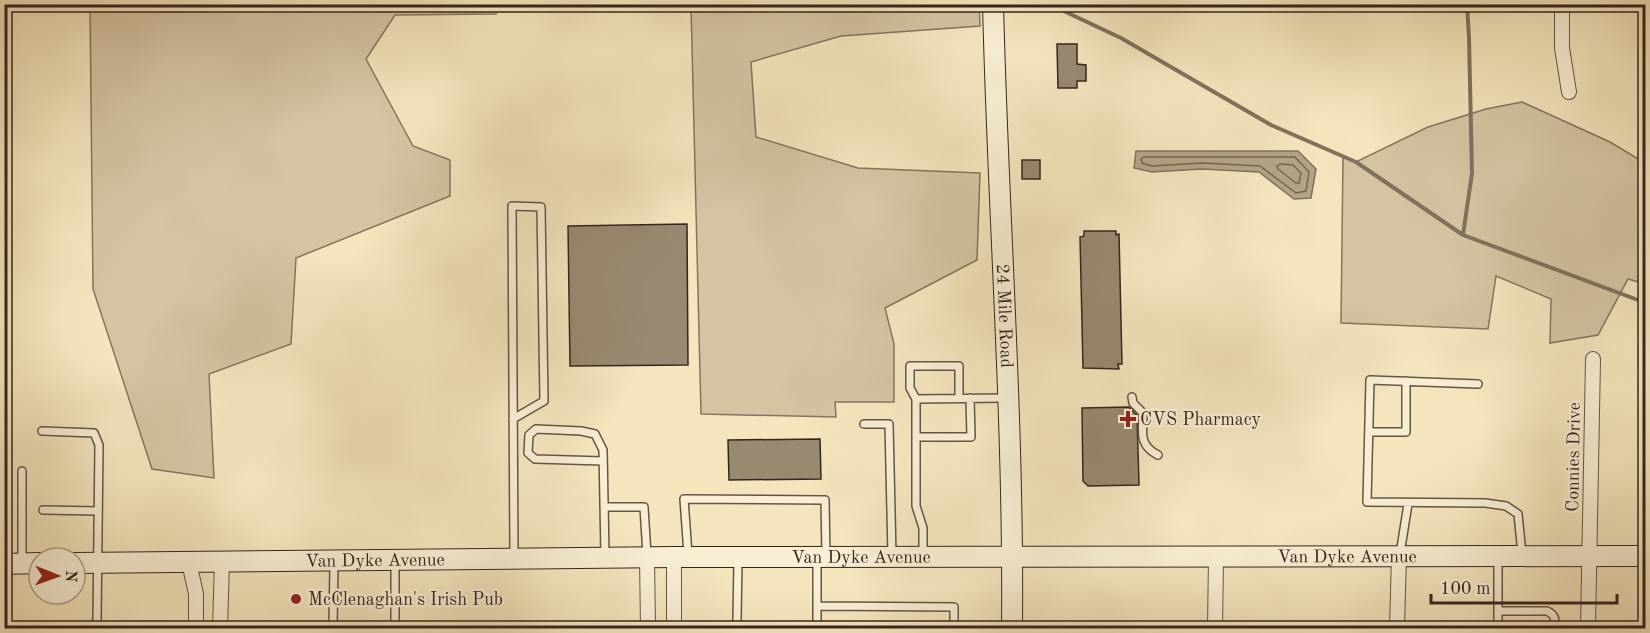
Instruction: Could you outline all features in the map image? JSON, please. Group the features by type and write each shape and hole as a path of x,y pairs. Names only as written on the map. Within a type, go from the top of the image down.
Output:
{"main road":[{"name":"24 Mile Road","path":"993,4 1009,398 1012,628"},
{"name":"Van Dyke Avenue","path":"87,563 681,557 1646,556"}],"street":[{"path":"1562,4 1562,48 1569,92"},
{"name":"Connies Drive","path":"1588,628 1593,359"},
{"path":"1396,628 1399,556"},
{"path":"674,628 681,557"},
{"path":"1215,628 1216,557"},
{"path":"647,558 648,628"},
{"path":"220,628 222,561"},
{"path":"189,562 196,594 196,628"}],"lane":[{"path":"513,419 544,400 541,207 512,206 513,419 514,559"},
{"path":"923,557 923,528 916,506 916,399 910,388 910,366 959,366 959,398"},
{"path":"1478,384 1370,380 1367,502 1485,503 1506,506 1518,514 1523,556"},
{"path":"1369,432 1406,432 1407,381"},
{"path":"1132,397 1133,403 1143,412 1143,442 1147,448 1158,455"},
{"path":"916,437 970,437 970,398"},
{"path":"916,399 1009,398"},
{"path":"864,424 890,423 892,558"},
{"path":"603,461 535,459 528,453 529,435 536,429 595,434 603,450 605,558"},
{"path":"42,430 94,433 99,445 97,620 93,628"},
{"path":"22,471 22,564"},
{"path":"681,557 684,499 825,500 817,628"},
{"path":"1399,556 1408,504"},
{"path":"604,507 644,507 647,558"},
{"path":"43,510 98,511"},
{"path":"1498,556 1498,628"},
{"path":"735,628 738,557"},
{"path":"333,628 334,560"},
{"path":"395,560 395,628"},
{"path":"817,606 954,607 954,628"},
{"path":"1498,611 1547,611 1555,618 1555,628"}],"shaded area":[{"path":"90,5 497,5 496,14 395,15 366,59 413,146 450,160 450,196 296,258 291,344 209,374 214,478 152,469 93,289"},
{"path":"691,5 979,5 980,26 841,36 751,62 756,137 858,168 980,173 977,260 885,308 894,344 894,402 835,402 836,417 701,414"},
{"path":"1522,102 1610,142 1645,163 1645,284 1628,279 1598,335 1550,343 1551,299 1496,276 1488,329 1341,323 1343,156 1356,162 1428,127 1486,109"}],"water":[{"path":"1136,151 1298,151 1316,169 1311,198 1294,199 1259,172 1202,169 1152,172 1134,168"}],"building":[{"path":"1057,44 1077,44 1077,64 1086,65 1086,81 1077,81 1077,88 1058,88"},
{"path":"1022,160 1040,160 1040,179 1022,179"},
{"path":"687,224 688,365 570,366 568,226"},
{"path":"1084,231 1116,231 1116,235 1119,234 1122,364 1118,364 1119,369 1083,368 1080,237 1084,236"},
{"path":"1129,407 1137,415 1139,485 1088,486 1083,481 1082,408"},
{"path":"820,439 821,479 729,480 728,440"}],"waterway":[{"path":"1049,4 1121,38 1271,125 1356,162 1463,235 1646,303"},
{"path":"1463,235 1472,173 1467,4"}],"place":[{"name":"CVS Pharmacy","path":"1128,419"},
{"name":"McClenaghan's Irish Pub","path":"296,599"}]}
